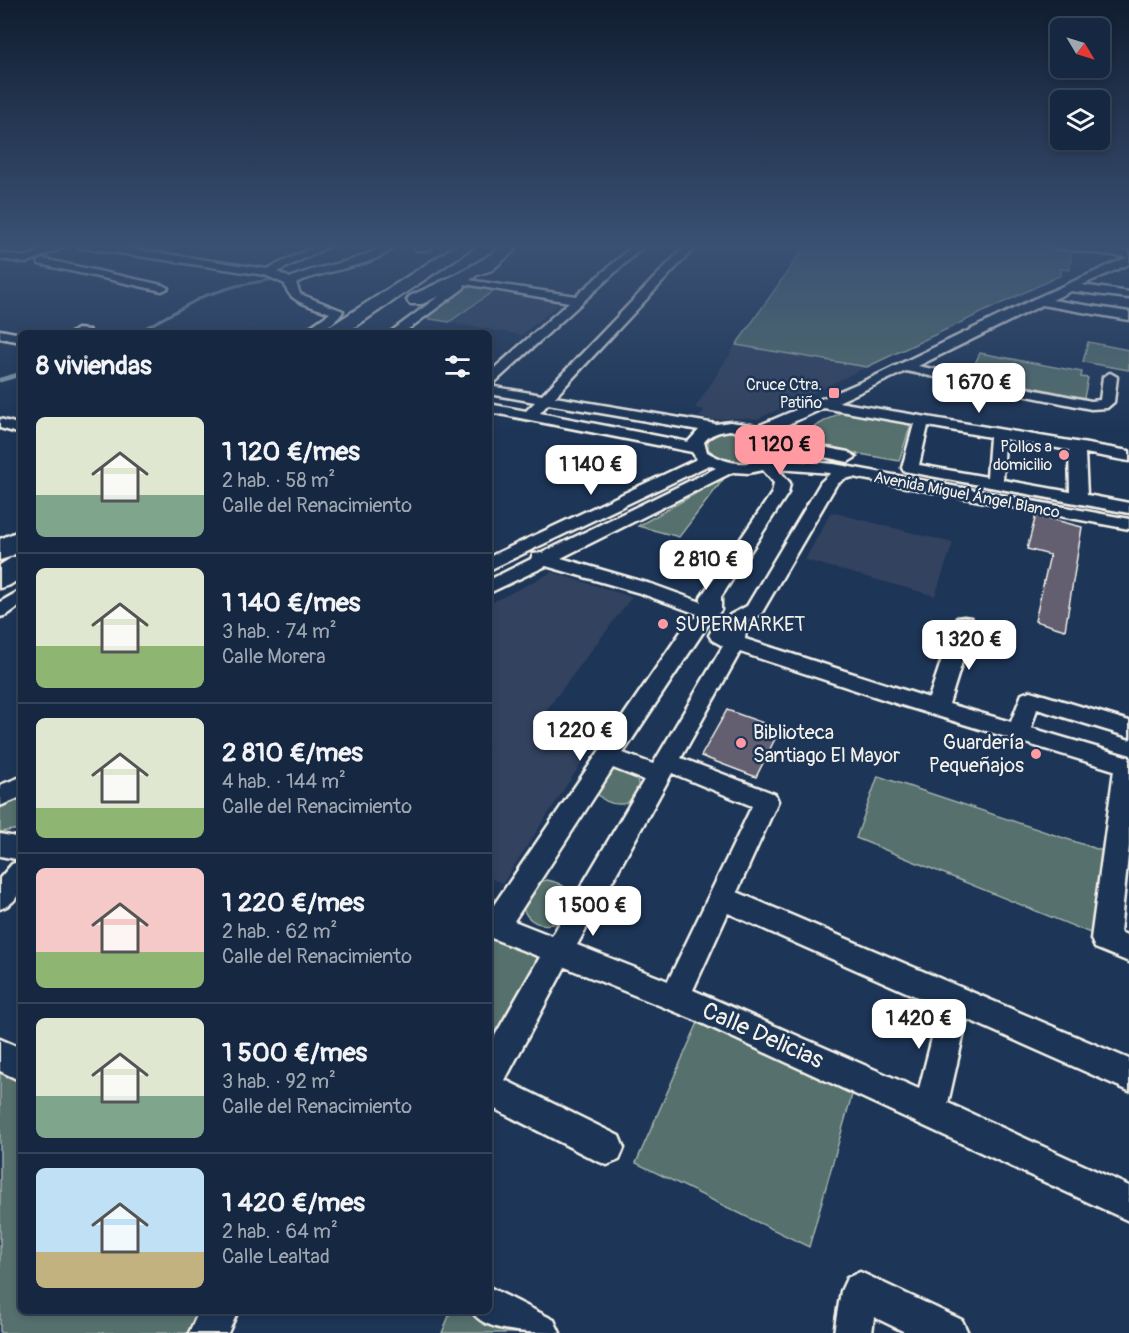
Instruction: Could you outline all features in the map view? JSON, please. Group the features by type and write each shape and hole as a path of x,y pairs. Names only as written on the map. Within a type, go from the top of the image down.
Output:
{"main road":[{"path":"338,330 374,306"},
{"path":"367,330 402,306"},
{"path":"0,551 18,540"},
{"path":"0,579 18,566"}],"street":[{"path":"312,330 335,315 337,311 322,306"},
{"path":"399,330 432,306"},
{"path":"492,377 572,306"},
{"path":"529,416 634,306"},
{"path":"760,431 829,406 1030,306"},
{"path":"1065,306 1129,316"},
{"path":"0,334 18,337"},
{"path":"905,368 1091,405 1102,405 1107,402 1110,377"},
{"path":"492,390 715,428 730,426 760,431 776,442 779,447 777,456 767,464 782,483 780,493 711,597 721,624 664,769 559,950 492,1072"},
{"path":"776,442 796,431 829,406 1129,456"},
{"path":"492,409 702,454 732,467"},
{"path":"910,468 922,421"},
{"path":"0,423 18,429"},
{"path":"702,454 696,442 699,436 715,428"},
{"path":"796,431 798,441 817,452"},
{"path":"994,483 998,434"},
{"name":"Avenida Miguel Ángel Blanco","path":"776,442 817,452 910,468 942,482 1129,524"},
{"path":"1077,448 1079,499"},
{"path":"492,563 702,454"},
{"name":"Avenida Miguel Ángel Blanco","path":"732,467 744,468 767,464 801,465 942,482 994,483 1129,508"},
{"path":"492,586 732,467"},
{"path":"492,925 609,757 687,638 754,610 829,482 838,475 855,472"},
{"path":"516,551 647,589 721,624 938,708 1127,766 1117,944"},
{"path":"0,611 18,598"},
{"path":"938,708 964,623"},
{"path":"1018,733 1030,699 1129,729"},
{"path":"609,757 664,769 766,801 675,997"},
{"path":"0,796 18,787"},
{"path":"0,845 18,848"},
{"path":"721,897 1129,1075"},
{"name":"Calle Delicias","path":"492,925 675,997 930,1111 1129,1204"},
{"path":"930,1111 956,1000"},
{"path":"0,1054 18,1063"},
{"path":"492,1090 607,1148"},
{"path":"853,1333 860,1291 949,1333"},
{"path":"492,1308 541,1333"},
{"path":"208,1333 218,1314"}],"shaded area":[{"path":"440,306 556,306 522,335 424,318"},
{"path":"736,345 867,367 758,419 711,420 699,417 704,410 695,408"},
{"path":"831,512 953,543 935,596 805,560"},
{"path":"552,572 632,597 541,717 597,739 503,883 492,879 492,602"}],"green space":[{"path":"440,306 472,306 449,322 424,318"},
{"path":"763,306 995,306 867,367 736,345"},
{"path":"1088,342 1129,350 1129,370 1083,362"},
{"path":"980,353 1082,372 1081,377 1088,378 1084,398 969,376"},
{"path":"841,412 911,424 899,461 809,445 803,433"},
{"path":"738,431 757,436 767,445 765,455 743,462 728,460 708,449 708,440 720,433"},
{"path":"725,477 679,537 638,526"},
{"path":"615,768 636,777 638,787 636,795 624,804 606,801 593,786 604,770"},
{"path":"878,776 1115,855 1105,939 856,838"},
{"path":"18,799 18,829 0,832 0,807"},
{"path":"547,880 564,887 574,902 561,922 547,925 531,920 521,903 534,883"},
{"path":"492,925 559,950 492,1072"},
{"path":"704,1009 857,1077 809,1247 636,1163"},
{"path":"0,1054 18,1063 18,1314 218,1314 208,1333 0,1333"},
{"path":"492,1308 541,1333 442,1333 450,1314 492,1314"}],"building":[{"path":"1036,515 1082,527 1065,630 1035,621 1050,555 1027,549"},
{"name":"Biblioteca Santiago El Mayor","path":"727,710 780,729 756,777 701,756"}],"waterway":[{"path":"142,330 185,306"},
{"path":"0,380 18,375"}],"place":[{"name":"Cruce Ctra. Patiño","path":"834,393"},
{"name":"Pollos a domicilio","path":"1064,455"},
{"name":"SUPERMARKET","path":"663,624"},
{"name":"Biblioteca Santiago El Mayor","path":"741,743"},
{"name":"Guardería Pequeñajos","path":"1036,754"}]}
